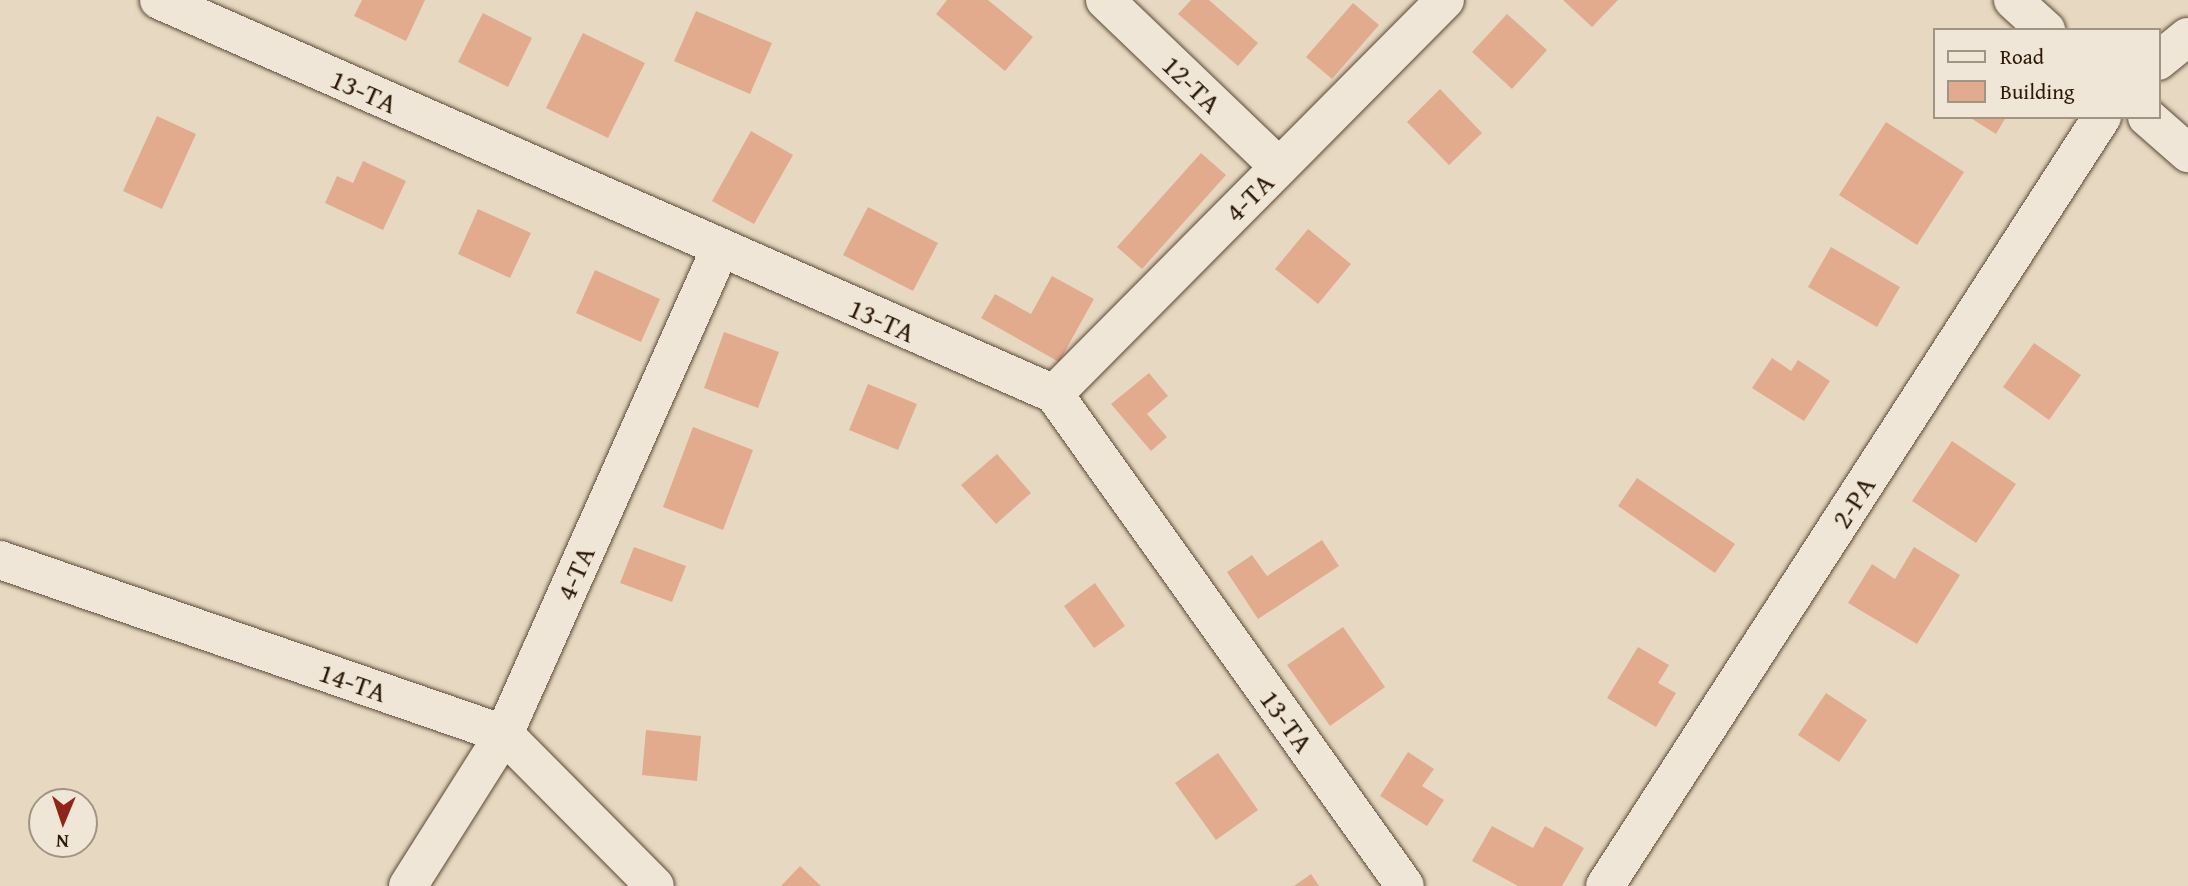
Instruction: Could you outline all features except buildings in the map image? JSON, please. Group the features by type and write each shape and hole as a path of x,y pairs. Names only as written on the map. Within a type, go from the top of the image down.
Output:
{"street":[{"name":"13-ТА","path":"159,0 1054,394 1405,886"},
{"name":"12-ТА","path":"1105,0 1279,167"},
{"name":"4-ТА","path":"1054,394 1444,0"},
{"path":"2012,0 2044,28"},
{"path":"2160,59 2188,37"},
{"name":"2-РА","path":"1605,886 2101,119"},
{"path":"2149,119 2188,153"},
{"name":"4-ТА","path":"408,886 504,734 720,249"},
{"name":"14-ТА","path":"0,560 504,734 655,886"}]}
